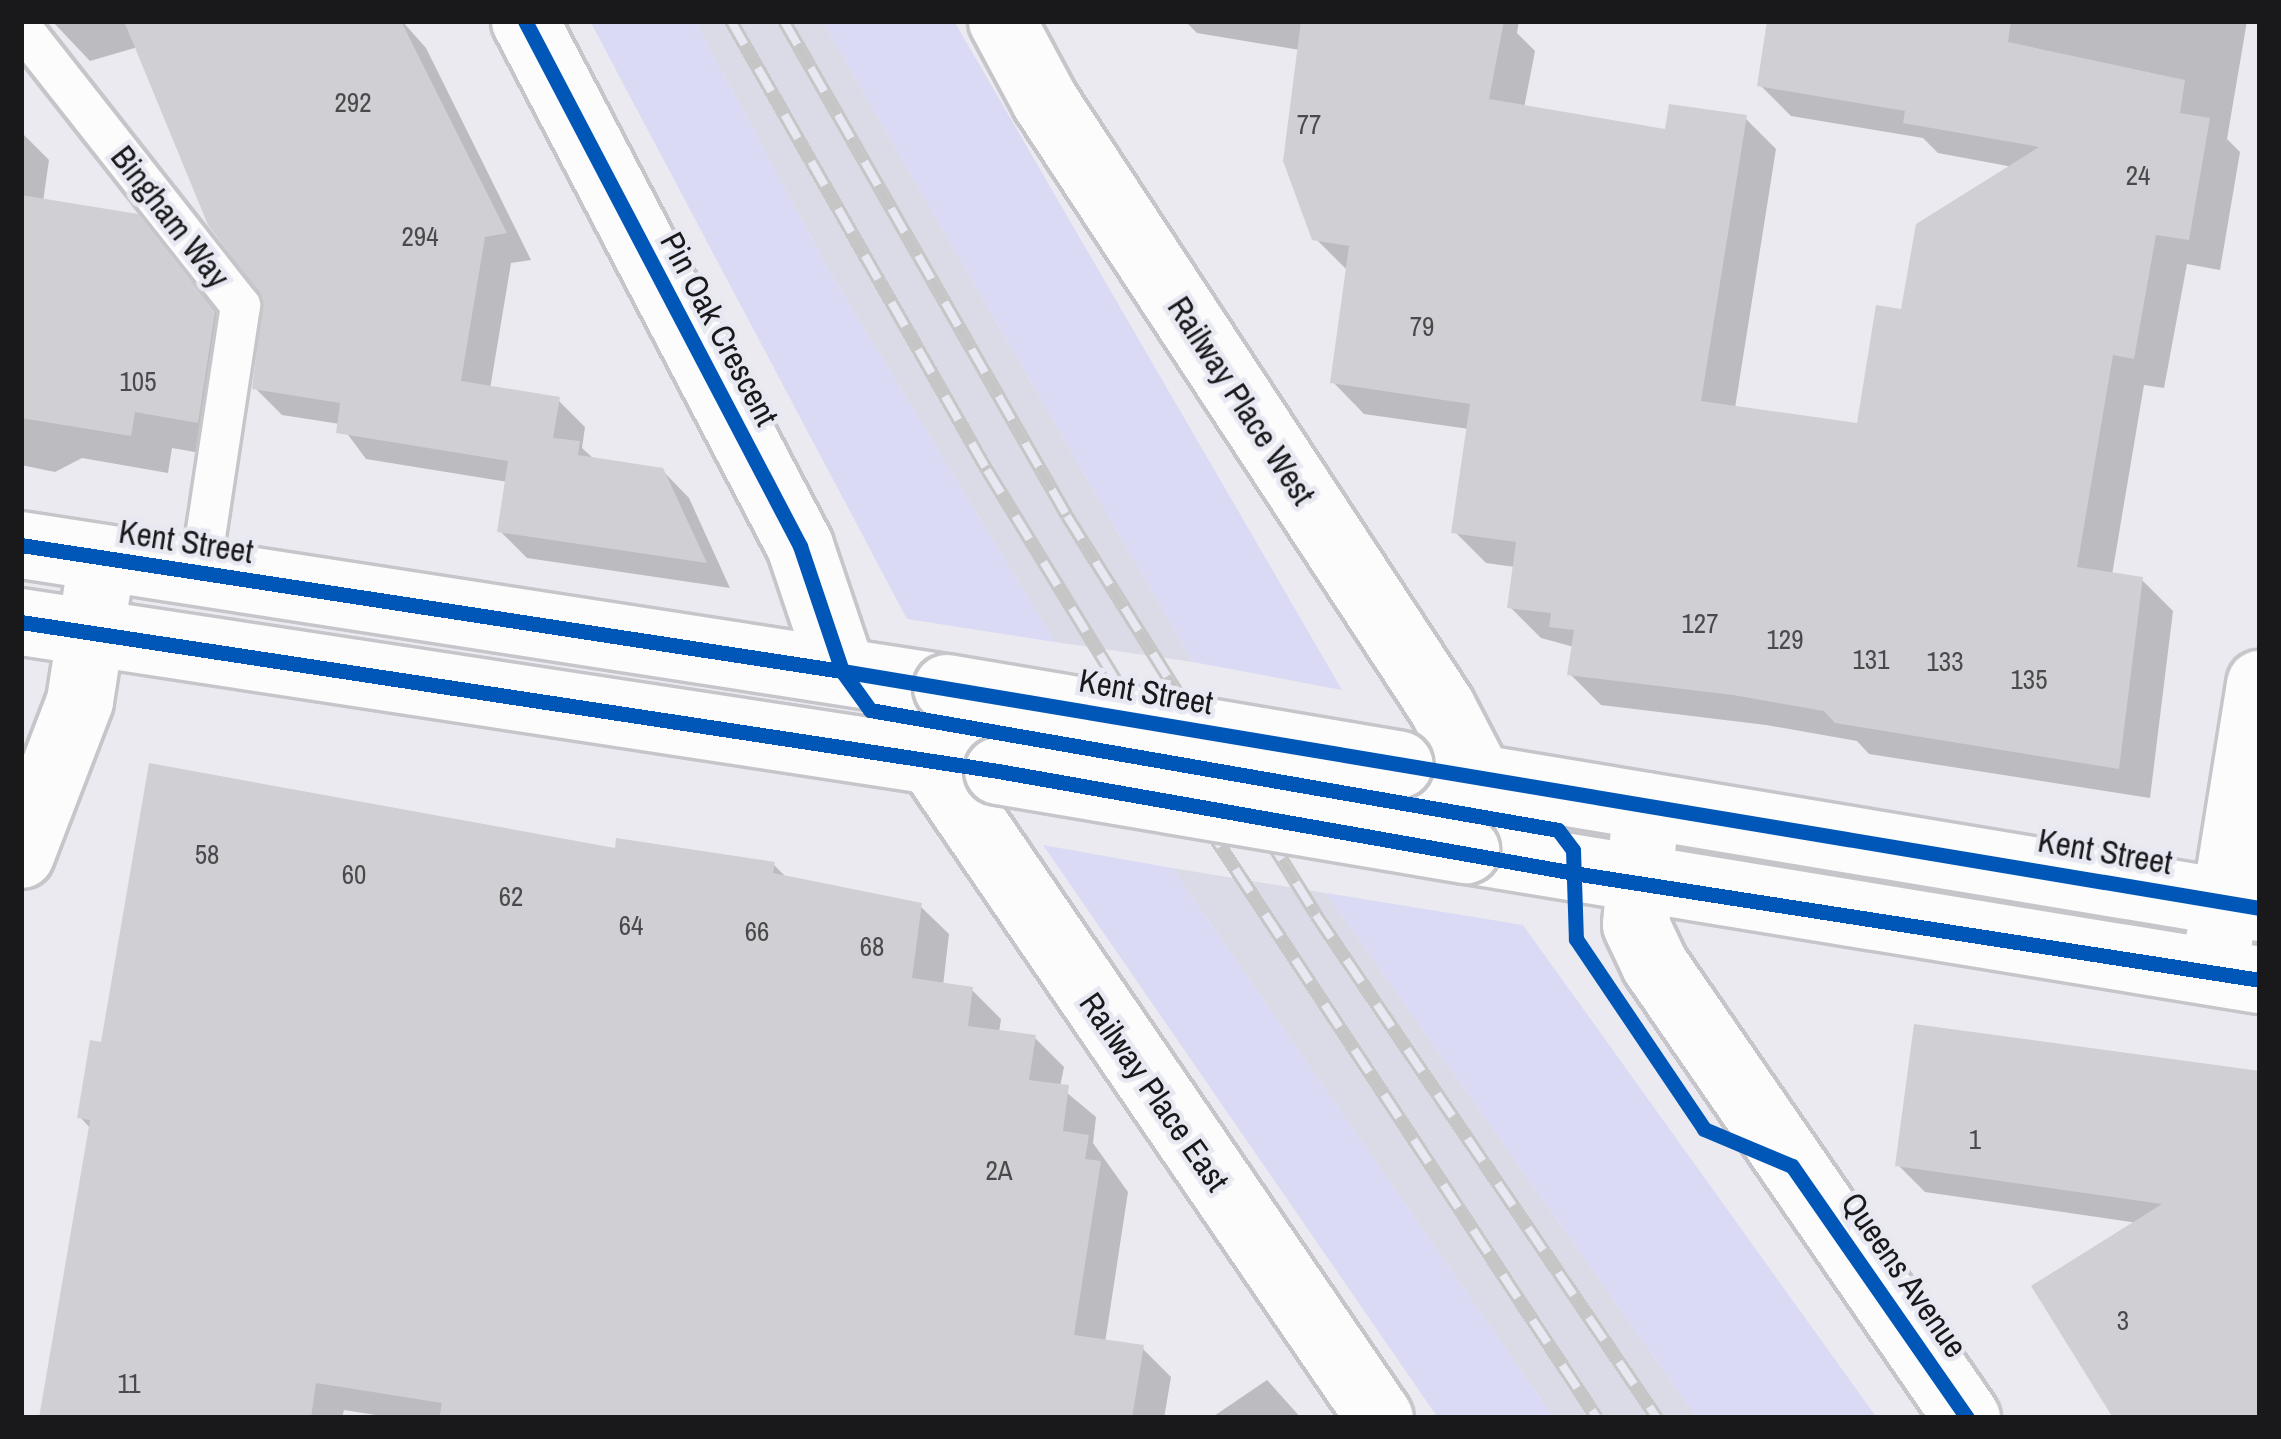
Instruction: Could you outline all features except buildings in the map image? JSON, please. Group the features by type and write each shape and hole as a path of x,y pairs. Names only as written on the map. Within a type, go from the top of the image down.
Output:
{"street":[{"name":"Pin Oak Crescent","path":"525,21 800,546 842,671"},
{"name":"Railway Place West","path":"1002,21 1045,101 1442,707 1480,780"},
{"name":"Kent Street","path":"21,545 947,688 2243,905"},
{"path":"21,855 80,701 102,559"},
{"path":"21,622 998,771 1639,882 2237,976 2260,684"},
{"name":"Railway Place East","path":"932,762 1380,1418"},
{"name":"Queens Avenue","path":"1646,806 1636,925 1654,965 1966,1418"}],"lane":[{"name":"Bingham Way","path":"21,27 239,305 199,576"}],"shaded area":[{"path":"590,21 695,21 827,267 1055,642 907,619"},
{"path":"695,21 822,21 1193,662 1055,642 827,267"},
{"path":"822,21 954,21 1342,690 1193,662"},
{"path":"1043,845 1172,868 1554,1418 1438,1418"},
{"path":"1172,868 1326,893 1697,1418 1554,1418"},
{"path":"1326,893 1523,925 1877,1418 1697,1418"}],"railway":[{"path":"731,21 987,470 1176,779 1597,1418"},
{"path":"784,21 1067,516 1316,915 1657,1418"}],"cycle path":[{"path":"525,21 800,546 842,671 870,710 1558,830 1573,850 1576,939 1704,1129 1792,1166 1967,1418"},
{"path":"21,545 842,671 2260,908"},
{"path":"21,622 998,771 1586,875 2260,980"}]}
